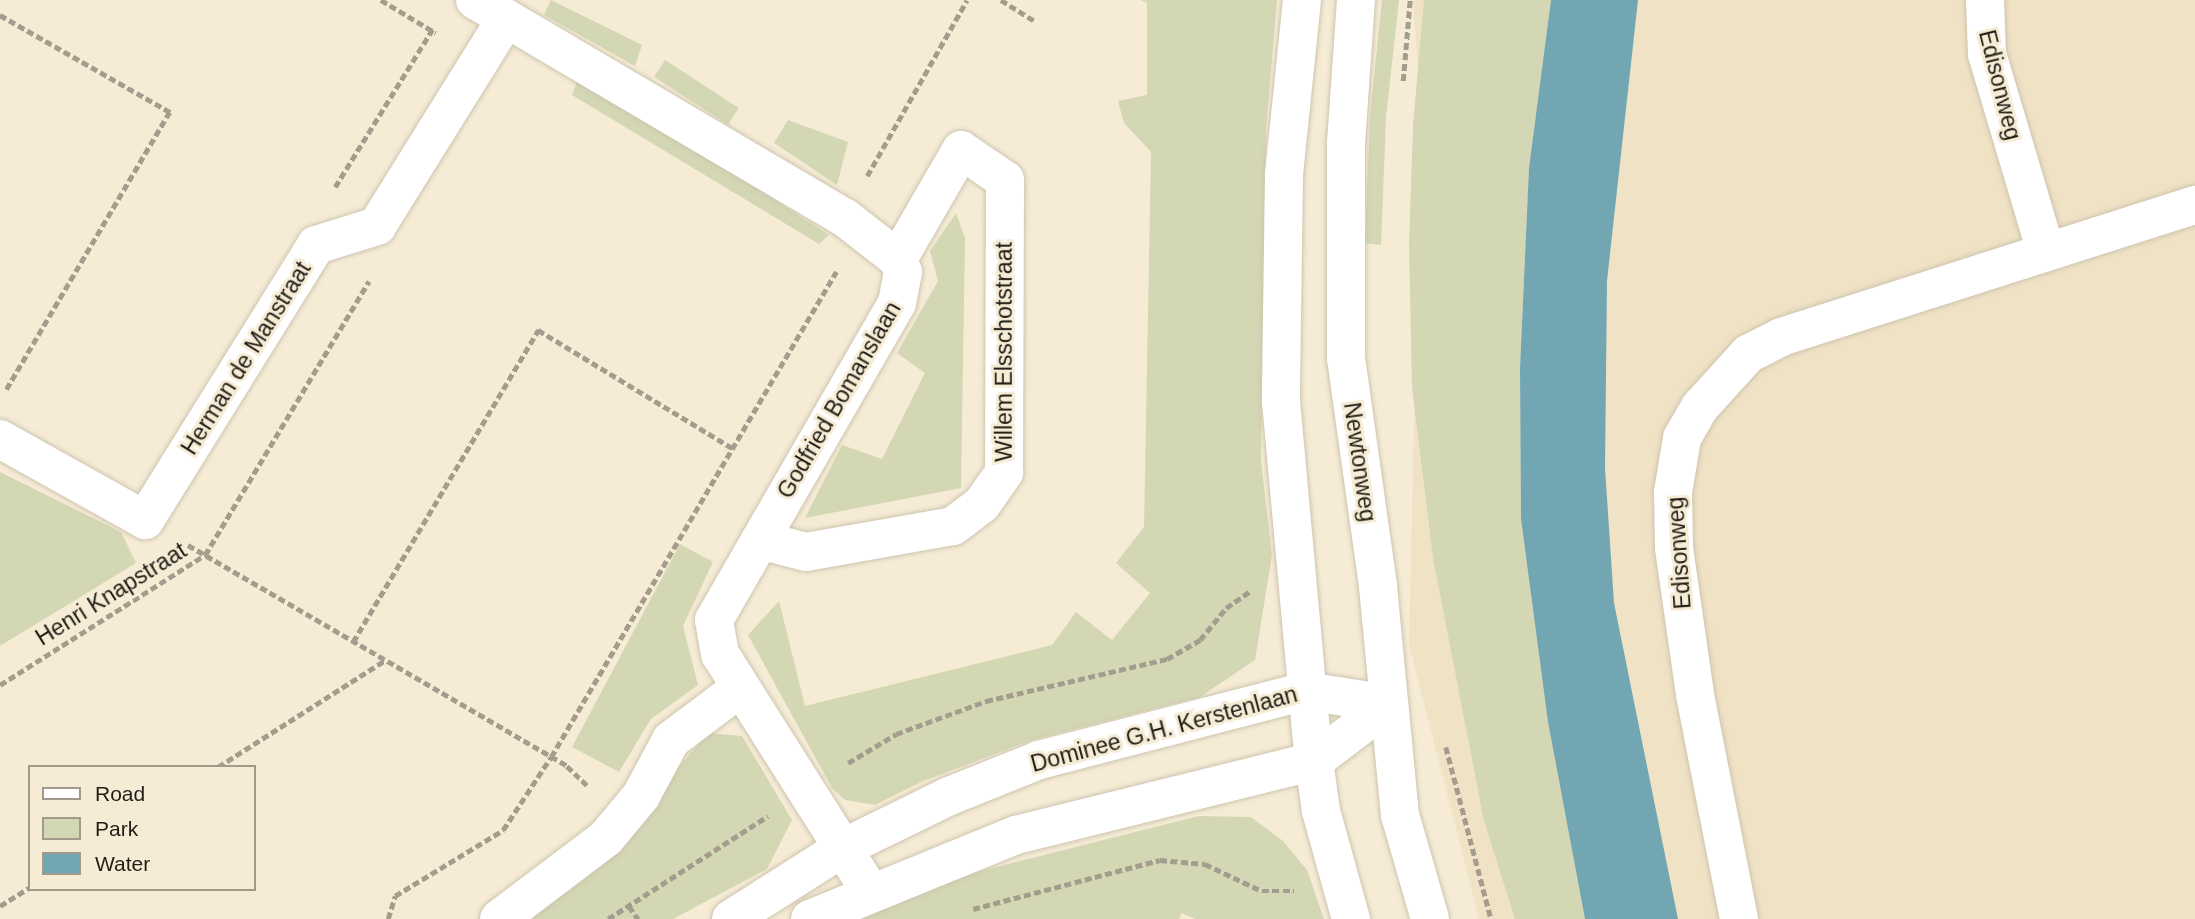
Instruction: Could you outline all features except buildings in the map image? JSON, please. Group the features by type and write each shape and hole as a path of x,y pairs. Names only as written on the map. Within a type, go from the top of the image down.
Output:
{"street":[{"path":"1302,0 1284,174 1281,401 1314,761 1338,878 1351,919"},
{"name":"Newtonweg","path":"1356,0 1346,143 1346,358 1389,704 1400,815 1430,919"},
{"name":"Edisonweg","path":"1985,0 1987,54 2045,249"},
{"path":"377,226 490,9 852,223 898,259"},
{"name":"Willem Elsschotstraat","path":"760,540 806,552 953,526 982,504 1004,472 1005,180 961,150 898,259"},
{"name":"Edisonweg","path":"1739,919 1697,707 1674,548 1674,492 1682,438 1721,379 1748,354 1781,337 2045,249 2195,205"},
{"name":"Herman de Manstraat","path":"145,520 316,245 377,226"},
{"name":"Godfried Bomanslaan","path":"871,893 720,654 714,620 897,303 903,272 898,259"},
{"path":"0,439 145,520"},
{"path":"499,919 586,855 623,818 671,740 740,688"},
{"name":"Dominee G.H. Kerstenlaan","path":"731,919 841,849 947,797 1039,760 1306,691 1389,704"},
{"path":"810,919 1016,835 1314,761 1389,704"}],"path":[{"path":"388,919 395,896 503,830 551,757 734,449 967,0"},
{"path":"1000,0 1034,21"},
{"path":"1402,86 1410,0"},
{"path":"0,15 170,112 0,401"},
{"path":"316,245 328,198 432,30"},
{"path":"205,555 383,256 377,226"},
{"path":"353,642 538,330 734,449"},
{"path":"145,520 551,757 623,818"},
{"name":"Henri Knapstraat","path":"0,685 205,555"},
{"path":"608,919 896,734 986,701 1167,659 1200,640 1245,592"},
{"path":"221,765 385,660"},
{"path":"1445,743 1491,919"},
{"path":"964,912 1160,860 1205,864 1262,891 1300,890 1338,878"},
{"path":"0,906 28,888"},
{"path":"629,906 638,919"}],"shaded area":[{"path":"1413,0 2195,0 2195,919 1479,919 1409,644 1421,110"}],"green space":[{"path":"551,0 642,45 635,66 544,15"},
{"path":"1141,0 1277,0 1266,128 1261,461 1272,555 1255,660 1200,697 1032,740 923,781 875,805 845,800 832,788 748,635 779,601 805,706 1052,645 1076,612 1112,640 1150,593 1116,563 1144,527 1151,152 1124,123 1118,101 1147,95 1147,3"},
{"path":"1382,0 1399,0 1386,117 1381,245 1365,243 1370,115"},
{"path":"1424,0 1551,0 1529,168 1520,368 1521,519 1548,722 1585,919 1515,919 1484,821 1433,558 1412,387 1409,246 1413,125"},
{"path":"665,60 739,108 728,125 654,77"},
{"path":"580,73 829,235 819,244 572,95"},
{"path":"788,120 848,142 837,185 774,143"},
{"path":"956,213 965,238 961,488 805,518 842,445 882,459 925,373 897,353 938,281 930,251"},
{"path":"0,472 121,532 136,563 0,646"},
{"path":"680,544 713,562 683,626 698,685 651,719 619,772 572,747"},
{"path":"708,733 742,736 792,820 767,869 673,919 525,919 568,892 627,843 666,782"},
{"path":"1199,816 1251,817 1283,841 1307,870 1324,919 1195,919 1182,913 1179,919 851,919 945,880"}],"water":[{"path":"1551,0 1638,0 1607,281 1605,468 1614,603 1678,919 1585,919 1548,722 1521,519 1520,368 1529,168"}]}
